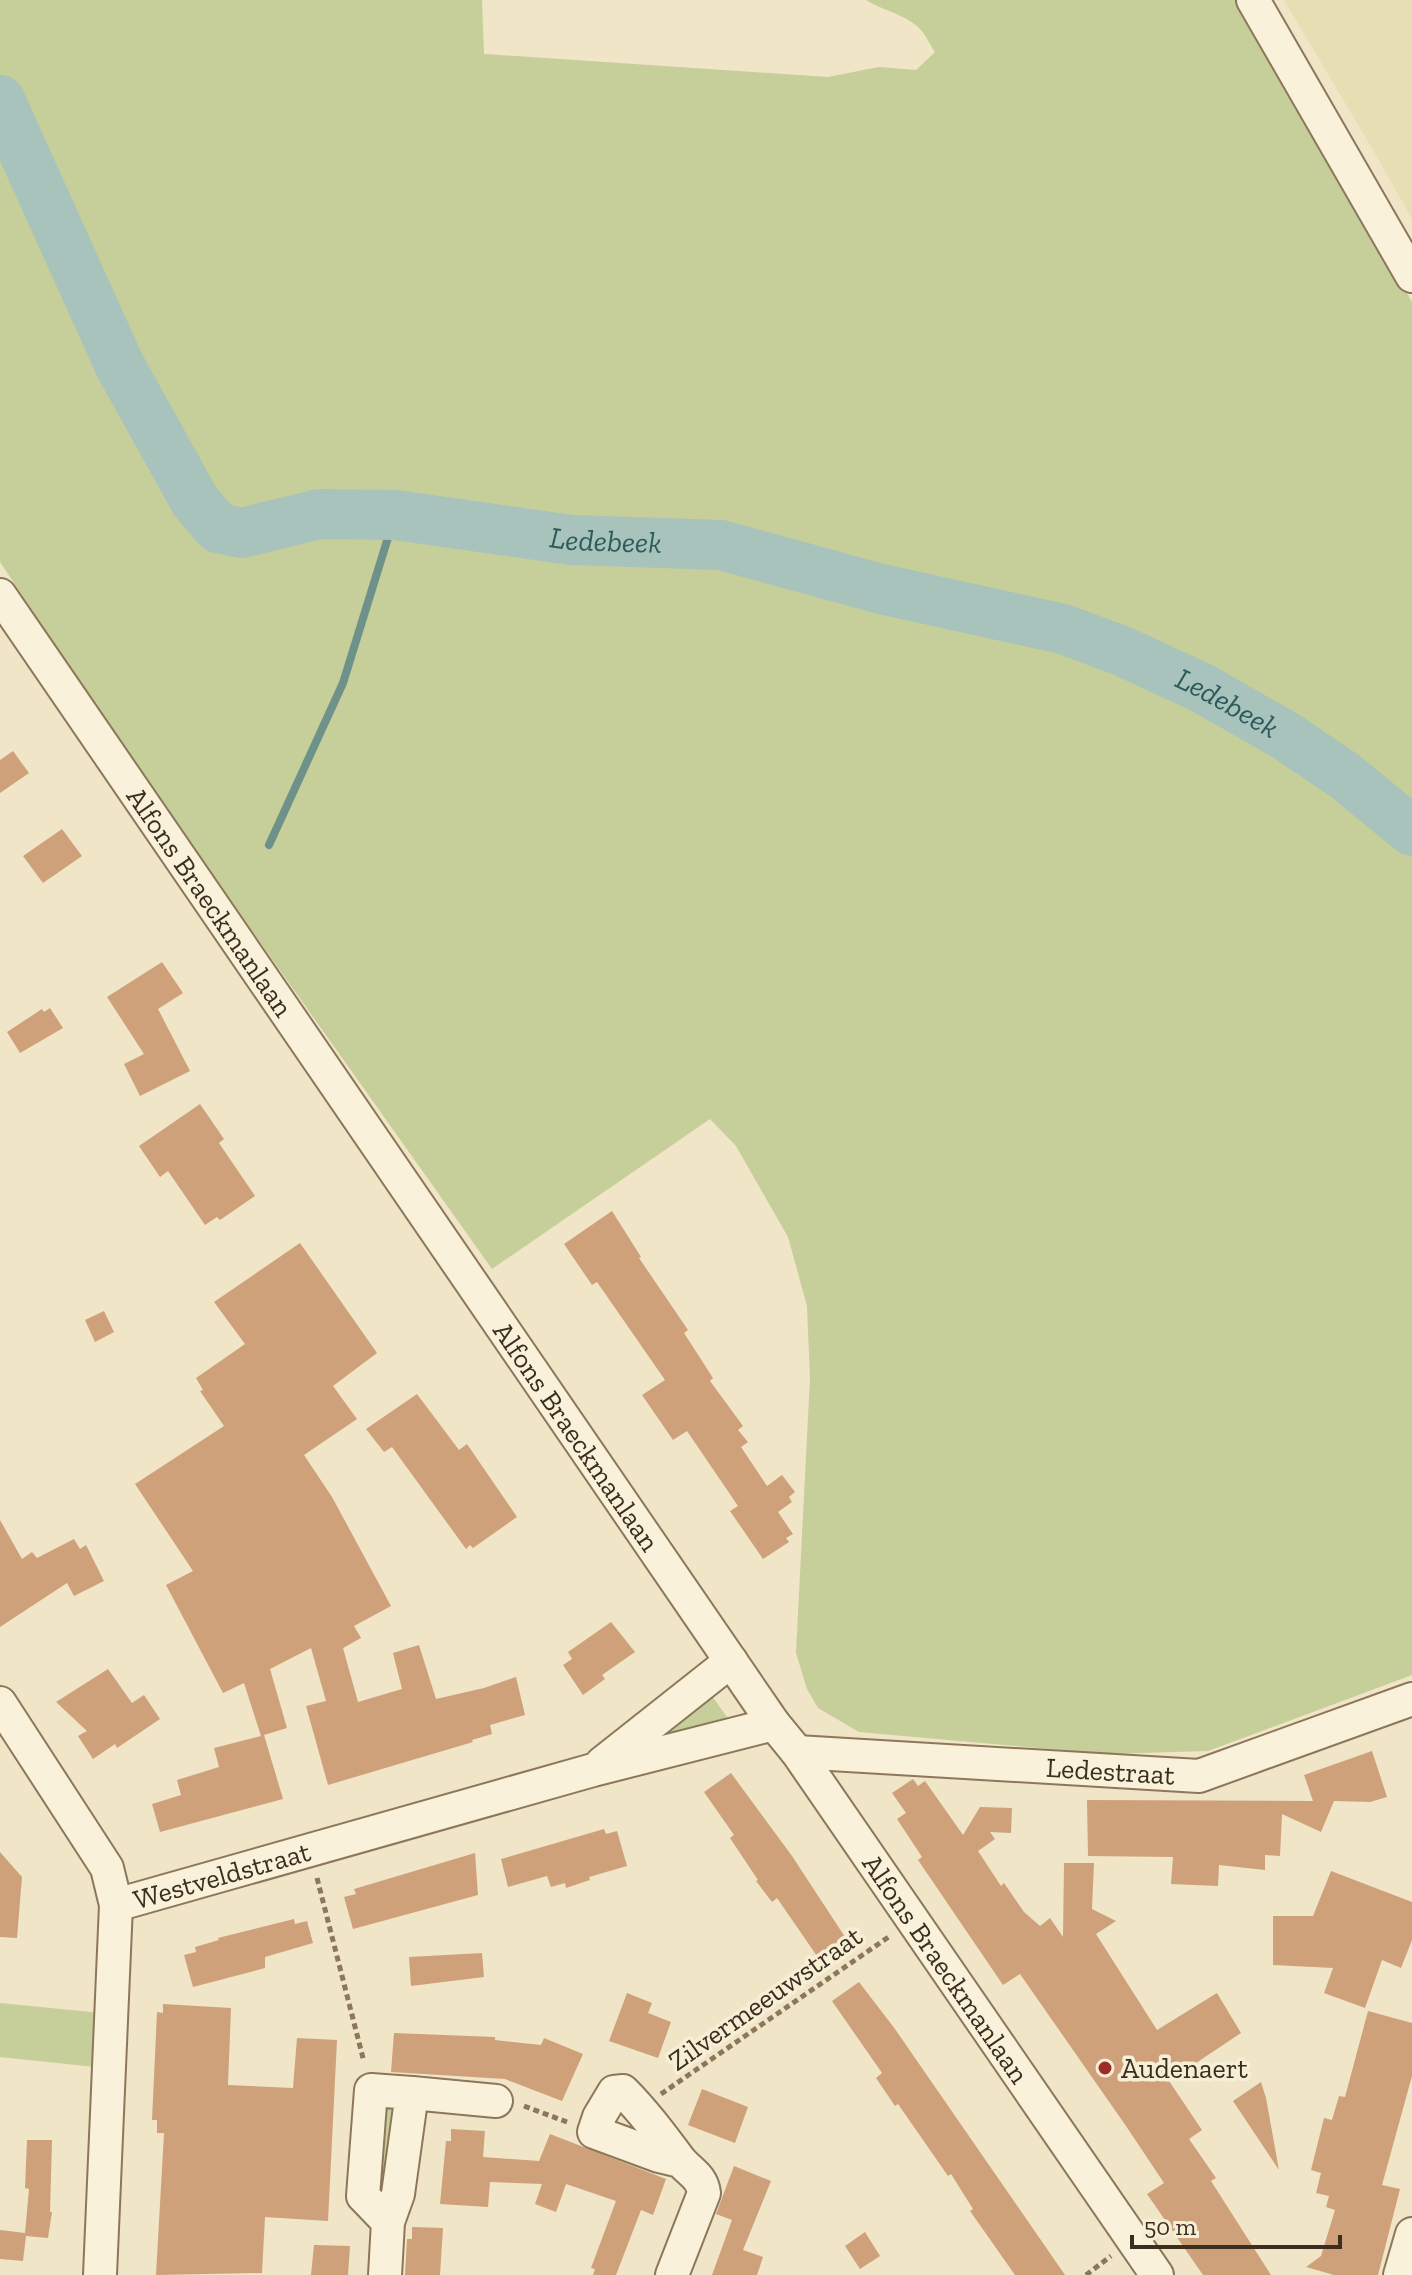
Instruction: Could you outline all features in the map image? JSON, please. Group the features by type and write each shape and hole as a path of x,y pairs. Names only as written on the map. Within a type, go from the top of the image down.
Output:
{"street":[{"path":"1253,0 1412,276"},
{"name":"Alfons Braeckmanlaan","path":"0,595 774,1724 797,1752 1157,2275"},
{"name":"Westveldstraat","path":"593,1770 731,1661"},
{"name":"Ledestraat","path":"797,1752 1199,1776 1412,1699"},
{"path":"0,1703 107,1868 116,1905"},
{"name":"Westveldstraat","path":"100,2275 116,1905 593,1770 774,1724"},
{"path":"388,2222 363,2196 371,2090 496,2101"},
{"path":"672,2275 704,2193 703,2184 680,2161 641,2109 623,2091 614,2092 594,2132 680,2161"},
{"path":"385,2275 388,2222 398,2194 412,2093"},
{"path":"1400,2275 1412,2234"}],"path":[{"path":"309,1850 371,2090"},
{"name":"Zilvermeeuwstraat","path":"641,2109 911,1921"},
{"path":"496,2101 510,2101 594,2132"}],"shaded area":[{"path":"1284,0 1412,0 1412,219 1376,155"}],"green space":[{"path":"0,0 482,0 484,54 828,77 879,67 916,70 935,52 914,24 866,0 1240,0 1412,302 1412,1675 1208,1751 1105,1754 859,1732 818,1708 807,1689 796,1653 810,1378 807,1306 788,1237 736,1146 710,1119 492,1269 159,800 0,562"},
{"path":"712,1696 729,1720 637,1743"},
{"path":"0,2003 101,2013 95,2067 0,2057"},
{"path":"396,2100 387,2197 372,2189 376,2109"}],"building":[{"path":"13,751 29,773 0,793 0,760"},
{"path":"62,829 82,856 43,883 23,856"},
{"path":"162,962 183,993 158,1009 190,1071 140,1096 124,1064 144,1054 107,997"},
{"path":"50,1008 63,1028 20,1053 7,1032 42,1009 44,1012"},
{"path":"200,1104 224,1139 219,1143 255,1196 220,1220 217,1217 205,1225 168,1171 160,1177 139,1146"},
{"path":"612,1211 639,1258 688,1330 684,1333 713,1378 710,1381 743,1426 738,1430 748,1442 741,1447 767,1486 782,1475 795,1492 789,1497 792,1502 778,1512 793,1534 786,1538 789,1542 763,1559 730,1511 738,1506 687,1431 673,1440 642,1395 665,1380 597,1282 592,1285 564,1244"},
{"path":"300,1243 377,1353 333,1386 357,1419 304,1455 332,1497 391,1606 354,1626 361,1638 343,1648 358,1702 402,1689 393,1653 419,1645 436,1699 516,1677 525,1715 490,1725 492,1734 473,1742 328,1785 306,1706 326,1701 311,1648 270,1669 287,1728 264,1735 283,1799 160,1832 152,1804 181,1795 177,1780 219,1767 214,1748 261,1736 244,1683 223,1693 166,1585 193,1571 135,1484 224,1426 200,1391 203,1390 196,1378 245,1344 214,1302"},
{"path":"104,1311 114,1332 95,1342 85,1320"},
{"path":"417,1394 459,1450 467,1444 517,1517 473,1548 470,1545 466,1549 392,1447 384,1452 366,1429"},
{"path":"0,1520 22,1559 32,1552 37,1558 74,1539 80,1549 86,1545 104,1581 74,1596 67,1583 0,1627"},
{"path":"611,1622 635,1652 602,1675 605,1679 583,1695 563,1665 572,1659 568,1652"},
{"path":"108,1669 132,1703 144,1695 160,1719 117,1748 115,1744 93,1759 78,1736 87,1731 56,1702"},
{"path":"1372,1751 1387,1797 1370,1802 1334,1801 1321,1832 1282,1814 1280,1856 1265,1855 1265,1870 1219,1865 1218,1886 1171,1884 1173,1857 1088,1856 1087,1800 1313,1801 1304,1775"},
{"path":"731,1773 792,1856 847,1940 819,1959 777,1898 772,1902 756,1881 730,1838 734,1835 704,1792"},
{"path":"913,1779 918,1786 925,1781 963,1835 980,1807 1012,1808 1011,1833 990,1832 995,1839 978,1851 1001,1886 1004,1883 1024,1912 1040,1926 1050,1918 1063,1937 1064,1863 1094,1863 1092,1909 1116,1921 1096,1934 1157,2030 1217,1993 1241,2033 1169,2081 1202,2130 1189,2139 1216,2178 1211,2181 1271,2275 1203,2275 1147,2194 1164,2183 1126,2126 1020,1974 1003,1985 918,1860 922,1857 897,1819 906,1813 892,1793"},
{"path":"604,1829 606,1834 617,1831 627,1866 589,1877 590,1880 566,1888 565,1883 551,1887 547,1876 508,1887 501,1859"},
{"path":"0,1852 22,1877 17,1938 0,1937"},
{"path":"475,1853 478,1895 353,1929 344,1897 356,1894 354,1889"},
{"path":"1331,1871 1412,1902 1412,1940 1401,1968 1382,1960 1365,2008 1324,1993 1333,1968 1273,1965 1273,1916 1313,1916"},
{"path":"294,1919 295,1924 307,1921 313,1943 265,1957 265,1968 193,1987 184,1955 196,1952 195,1947 218,1938"},
{"path":"482,1953 484,1977 411,1986 409,1957"},
{"path":"859,1982 895,2029 1065,2275 1015,2275 970,2211 973,2209 951,2174 948,2176 898,2104 895,2106 876,2078 882,2073 832,2001"},
{"path":"627,1993 652,2003 648,2013 671,2022 658,2058 609,2041"},
{"path":"163,2004 231,2008 228,2085 293,2088 297,2038 337,2040 328,2221 265,2217 262,2273 156,2275 164,2133 157,2133 157,2120 152,2120 157,2012 163,2013"},
{"path":"1368,2011 1412,2023 1412,2076 1382,2185 1400,2189 1378,2275 1334,2275 1306,2267 1321,2256 1335,2210 1326,2207 1329,2196 1316,2193 1321,2173 1311,2170 1324,2118 1332,2120 1339,2096 1345,2097"},
{"path":"394,2033 495,2037 495,2040 541,2045 544,2038 583,2054 562,2101 505,2079 391,2072"},
{"path":"1261,2082 1266,2098 1279,2170 1233,2101"},
{"path":"702,2089 748,2107 735,2143 688,2125"},
{"path":"451,2129 485,2131 483,2157 539,2161 550,2134 666,2179 653,2215 641,2210 616,2275 593,2275 595,2269 591,2268 616,2201 566,2184 556,2212 535,2204 542,2184 490,2182 488,2207 440,2204 446,2141 451,2141"},
{"path":"27,2140 52,2140 52,2212 48,2238 26,2236 23,2261 0,2259 0,2230 25,2233 29,2189 25,2188"},
{"path":"734,2166 771,2181 743,2250 763,2257 757,2275 712,2275 732,2220 716,2214"},
{"path":"412,2227 443,2228 440,2275 405,2275 407,2239 412,2239"},
{"path":"865,2232 880,2256 860,2269 845,2246"},
{"path":"314,2245 350,2246 348,2275 311,2275"}],"waterway":[{"name":"Ledebeek","path":"0,100 120,366 195,501 218,528 242,533 319,514 395,515 571,540 721,545 881,589 1063,629 1122,651 1202,688 1286,736 1345,776 1412,831"},
{"path":"269,845 343,683 395,515"}],"place":[{"name":"Audenaert","path":"1105,2068"}]}
